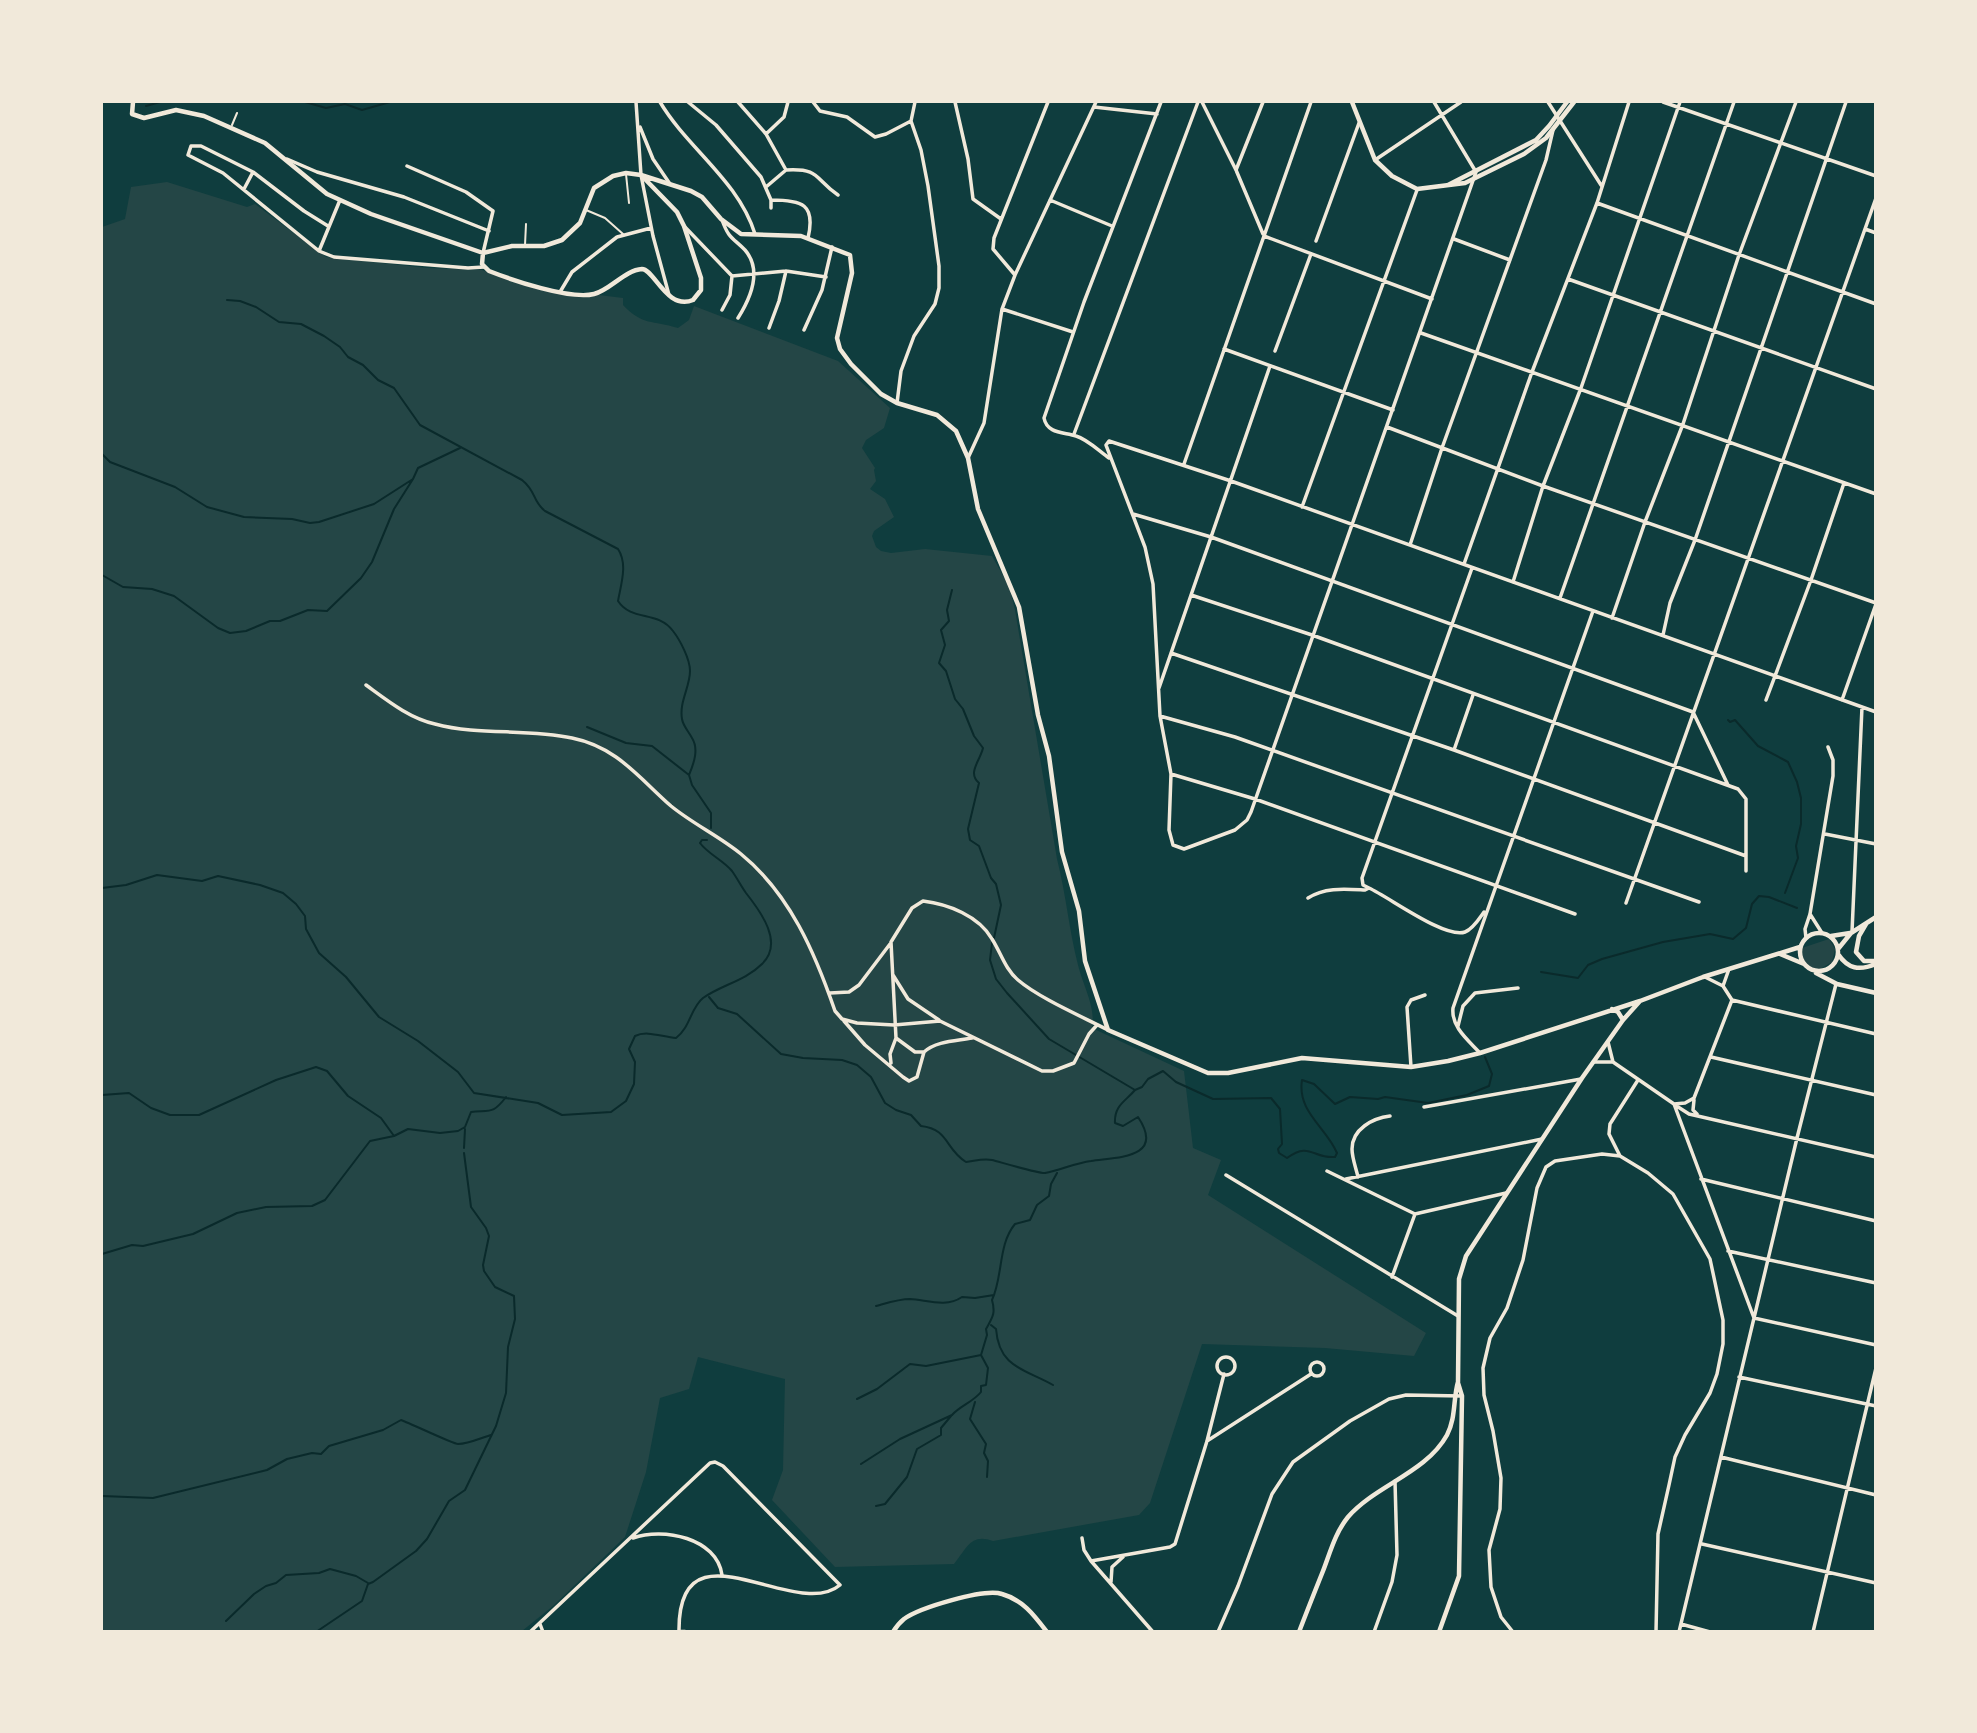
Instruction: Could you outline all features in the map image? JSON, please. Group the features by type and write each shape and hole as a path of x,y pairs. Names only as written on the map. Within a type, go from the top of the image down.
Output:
{"street":[{"path":"133,102 132,114 138,117 150,118 176,110 190,111 258,139 327,194 371,214 483,253 525,246 544,246 562,240 580,223 594,188 613,176 626,173 670,184 702,197 722,219 741,234 793,235 846,252 852,261 852,273 837,338 840,349 881,394 897,403 937,415 950,424 968,457 978,509 1019,607 1038,716 1049,756 1062,852 1079,911 1085,961 1108,1030"},
{"path":"636,102 641,175 669,295"},
{"path":"660,102 731,188 749,217 755,234"},
{"path":"688,102 721,130 761,177 771,200 771,208"},
{"path":"738,102 766,134 786,170"},
{"path":"766,134 784,117 788,102"},
{"path":"813,102 820,111 847,117 875,137 911,121"},
{"path":"897,403 901,370 914,336 935,304 939,288 939,265 928,186 921,150 911,121 915,102"},
{"path":"955,102 968,159 973,200 1001,219"},
{"path":"1014,275 993,249 994,238 1048,102"},
{"path":"1111,459 1074,435 1065,435 1050,428 1045,424 1044,418 1112,226 1161,102"},
{"path":"1200,102 1236,170 1264,236 1433,299"},
{"path":"1074,435 1200,102"},
{"path":"1236,170 1263,102"},
{"path":"1184,464 1311,102"},
{"path":"1352,102 1375,160 1392,177 1417,189 1459,185 1475,179 1531,150 1553,130"},
{"path":"1434,102 1476,172 1475,179 1433,299 1420,333 1387,427 1352,525 1332,582 1290,694 1255,799 1247,820 1235,830 1184,849 1178,848 1170,840 1171,774 1160,716 1153,584 1145,547 1106,445 1112,441 1184,464 1352,525 1612,618 1663,635 1774,677 1875,712"},
{"path":"1375,160 1461,102"},
{"path":"1548,102 1602,186"},
{"path":"1410,545 1442,448 1546,160 1553,130 1567,102"},
{"path":"1447,186 1536,140 1574,102"},
{"path":"1464,565 1532,372 1597,203 1629,102"},
{"path":"1663,102 1679,104 1875,176"},
{"path":"1560,599 1734,102"},
{"path":"1612,618 1683,424 1739,255 1796,102"},
{"path":"1663,635 1670,603 1695,540 1846,102"},
{"path":"968,457 984,423 1002,309 1014,275 1095,104 1157,114"},
{"path":"1513,582 1544,486 1581,388 1679,104"},
{"path":"639,122 653,159 670,184"},
{"path":"1316,241 1359,123"},
{"path":"1551,124 1553,130"},
{"path":"328,226 253,173 201,146 191,146 188,155 223,173 319,251 334,257 484,267 497,274 561,292 594,294 635,271 644,269 669,295 688,302 699,295 701,278 684,226 677,212 641,175"},
{"path":"279,155 317,173 404,197 489,231"},
{"path":"407,166 466,192 493,211 483,253 484,267"},
{"path":"766,187 786,170 802,169 811,172 838,195"},
{"path":"243,189 253,173"},
{"path":"1302,507 1417,189"},
{"path":"1626,903 1875,198"},
{"path":"319,251 340,200"},
{"path":"771,200 799,202 807,208 811,218 808,238"},
{"path":"1049,200 1112,226"},
{"path":"1597,203 1875,304"},
{"path":"722,219 731,239 750,258 754,288 738,318"},
{"path":"684,226 732,276 730,295 722,310"},
{"path":"561,292 576,269 623,234 652,228"},
{"path":"1865,229 1875,233"},
{"path":"1454,239 1510,260"},
{"path":"804,330 826,277 832,247"},
{"path":"1275,351 1311,254"},
{"path":"732,276 752,272 786,271 826,277"},
{"path":"769,328 786,271"},
{"path":"1568,279 1875,389"},
{"path":"1002,309 1073,332"},
{"path":"1420,333 1875,494"},
{"path":"1224,349 1393,410"},
{"path":"1158,692 1270,366"},
{"path":"1387,427 1544,486 1875,603 1842,700"},
{"path":"1766,700 1844,483"},
{"path":"1133,514 1211,537 1693,712 1728,785"},
{"path":"1472,568 1362,878 1363,885 1390,899 1422,921 1460,933 1469,929 1488,907"},
{"path":"1191,595 1312,635 1728,785 1741,792 1746,799 1746,871"},
{"path":"1480,1053 1458,1028 1452,1017 1453,1008 1593,611"},
{"path":"1171,653 1454,750 1746,856"},
{"path":"366,685 401,710 435,724 456,729 520,731 571,737 605,750 630,766 674,808 738,851 769,880 793,915 835,1011 865,1045 909,1081 914,1080 919,1072 924,1052 929,1047 973,1038"},
{"path":"1454,750 1473,695"},
{"path":"1852,933 1861,707"},
{"path":"1160,716 1202,726 1699,902"},
{"path":"1806,938 1805,929 1825,834 1833,776 1833,760 1828,747"},
{"path":"1171,774 1255,799 1575,914"},
{"path":"1825,834 1875,844"},
{"path":"1308,898 1335,889 1369,888"},
{"path":"829,993 849,992 859,985 912,908 923,901 947,906 983,927 1009,970 1021,982 1097,1025 1208,1073 1228,1073 1302,1058 1410,1067 1480,1053 1640,1001 1703,976 1800,947 1806,938 1814,934 1829,936 1852,933"},
{"path":"1810,914 1822,933"},
{"path":"1813,970 1820,971 1832,966 1838,951 1852,933 1875,917"},
{"path":"1866,923 1859,936 1856,952 1864,961 1875,963"},
{"path":"1829,936 1844,963 1863,969 1875,963"},
{"path":"891,942 896,1038 890,1054 891,1065"},
{"path":"1800,947 1804,964"},
{"path":"1780,954 1804,964 1836,984 1875,993"},
{"path":"1723,986 1729,969"},
{"path":"893,974 908,999 940,1021 1042,1071 1053,1071 1075,1061 1089,1034 1097,1025"},
{"path":"1703,976 1723,986 1731,1000 1875,1034"},
{"path":"1679,1632 1836,984"},
{"path":"1458,1028 1463,1006 1475,993 1518,988"},
{"path":"1410,1067 1407,1007 1411,1000 1425,995"},
{"path":"1699,1115 1693,1110 1694,1098 1731,1000"},
{"path":"1438,1632 1459,1576 1462,1396 1458,1382 1458,1316 1461,1267 1593,1062 1640,1001"},
{"path":"1611,1009 1618,1012 1623,1020"},
{"path":"842,1019 857,1023 894,1024 940,1021"},
{"path":"896,1038 915,1052 924,1052"},
{"path":"1608,1042 1613,1062"},
{"path":"1711,1057 1875,1094"},
{"path":"1593,1062 1613,1062 1684,1111 1875,1157"},
{"path":"1424,1107 1583,1078"},
{"path":"1620,1156 1609,1134 1610,1124 1638,1080"},
{"path":"1674,1104 1685,1103 1694,1098"},
{"path":"1674,1104 1754,1318"},
{"path":"1358,1177 1352,1150 1353,1141 1374,1118 1390,1116"},
{"path":"1346,1179 1542,1139"},
{"path":"1513,1632 1501,1617 1491,1587 1489,1550 1500,1508 1501,1478 1484,1395 1483,1368 1490,1338 1507,1308 1523,1260 1537,1188 1546,1167 1555,1161 1602,1154 1620,1156 1648,1173 1674,1194 1710,1259 1723,1320 1723,1344 1717,1374 1710,1393 1675,1457 1658,1534 1656,1632"},
{"path":"1327,1171 1415,1214 1506,1194"},
{"path":"1226,1175 1458,1316"},
{"path":"1701,1179 1875,1221"},
{"path":"1392,1277 1415,1214"},
{"path":"1728,1251 1875,1283"},
{"path":"1754,1318 1875,1345"},
{"path":"1228,1357 1235,1365 1231,1372 1224,1374 1219,1371 1217,1365 1221,1358 1228,1357"},
{"path":"1319,1362 1323,1365 1325,1371 1322,1375 1317,1377 1311,1374 1312,1364 1319,1362"},
{"path":"1813,1632 1875,1368"},
{"path":"1091,1561 1175,1544 1207,1441 1224,1374"},
{"path":"1207,1441 1311,1374"},
{"path":"1739,1377 1875,1406"},
{"path":"1299,1632 1341,1526 1356,1509 1428,1457 1441,1444 1448,1433 1453,1416 1458,1382"},
{"path":"1218,1632 1272,1494 1293,1462 1350,1421 1389,1399 1406,1395 1462,1396"},
{"path":"1721,1457 1875,1495"},
{"path":"530,1632 710,1463 715,1462 840,1585 838,1588 818,1592 797,1592 722,1575 698,1581 690,1588 682,1603 679,1632 685,1632"},
{"path":"1374,1632 1392,1582 1397,1555 1395,1481"},
{"path":"630,1539 659,1532 678,1535 712,1555 721,1567 722,1575"},
{"path":"1082,1538 1084,1550 1091,1561 1153,1632"},
{"path":"1702,1544 1875,1583"},
{"path":"1111,1584 1112,1567 1126,1555"},
{"path":"893,1632 906,1617 972,1595 992,1592 1019,1601 1031,1611 1047,1632"},
{"path":"540,1624 543,1632"},
{"path":"1681,1624 1710,1632"}],"lane":[{"path":"230,129 237,113"},
{"path":"626,173 629,203"},
{"path":"585,209 605,218 623,234"},
{"path":"525,246 526,224"}],"shaded area":[{"path":"167,182 247,207 255,204 326,257 428,268 482,270 545,291 584,297 599,295 623,298 623,305 636,316 678,328 689,320 694,306 838,361 890,408 884,428 866,440 862,448 875,468 876,481 870,489 885,499 894,517 874,531 872,536 876,547 891,553 925,549 992,556 1009,586 1075,952 1091,1004 1092,1028 1184,1071 1193,1148 1221,1160 1208,1195 1426,1333 1414,1356 1325,1348 1202,1344 1150,1503 1139,1515 993,1541 979,1539 970,1543 954,1564 835,1567 772,1500 783,1470 785,1379 698,1357 689,1389 660,1398 646,1472 625,1537 553,1606 522,1631 102,1631 102,227 125,219 131,187"},
{"path":"1829,939 1835,949 1832,962 1820,969 1808,965 1804,960 1802,948"}],"waterway":[{"path":"146,106 160,102"},
{"path":"305,102 326,108 345,104 362,110 390,102"},
{"path":"227,300 240,301 256,307 279,322 301,324 324,336 340,347 348,357 363,365 378,380 394,388 420,425 522,480 545,511 618,549 623,561 618,601 630,612 660,620 667,625 679,639 688,661 690,677 681,713 695,747 689,775"},
{"path":"102,454 110,462 175,487 207,507 244,517 292,519 310,523 374,504 413,479 418,468 460,448"},
{"path":"102,575 123,587 152,589 174,596 218,628 230,633 246,631 270,621 280,621 308,610 327,611 361,578 372,562 394,509 413,479"},
{"path":"952,590 947,610 949,621 941,630 945,645 939,663 946,671 955,699 983,748 974,771 979,783 968,829 970,840 979,846 991,878 996,884 1001,905 994,938"},
{"path":"1728,720 1735,720 1758,746 1788,762 1797,782 1801,798 1801,824 1796,846 1798,858 1785,893"},
{"path":"587,727 626,743 652,746 689,775 692,785 711,813 711,828"},
{"path":"102,888 126,885 157,875 202,881 218,876 283,893 305,916 306,929 319,953 346,977 379,1017 418,1041 458,1072 474,1093 538,1103 562,1115 611,1112 626,1101 634,1084 635,1062 629,1049 635,1036 650,1034 676,1038 703,998 748,975 768,956 771,937 763,918 732,871 700,843 707,840"},
{"path":"1541,972 1578,978 1588,965 1602,959 1663,942 1710,934 1733,939 1746,928 1752,904 1759,896 1797,908"},
{"path":"992,943 990,960 996,979 1049,1039 1135,1090 1163,1071 1176,1082 1213,1099 1271,1098 1280,1109 1282,1144 1278,1149 1279,1153 1287,1158 1301,1151 1328,1157 1335,1157 1337,1153 1308,1110 1304,1101 1302,1080 1314,1084 1335,1104 1350,1097 1385,1097 1428,1103 1467,1095 1489,1086 1492,1074 1485,1057"},
{"path":"709,997 718,1008 737,1014 781,1054 842,1060 857,1065 871,1077 885,1103 911,1115 921,1126 937,1131 966,1162 989,1159 1045,1173 1134,1153 1142,1148 1146,1141 1145,1131 1138,1117 1123,1126 1115,1123 1115,1117 1116,1112 1135,1090"},
{"path":"102,1095 129,1093 151,1108 170,1115 199,1115 276,1080 316,1067 327,1071 348,1096 381,1118 394,1136"},
{"path":"102,1254 132,1245 143,1246 193,1234 237,1213 266,1207 312,1206 325,1200 370,1141 394,1136 408,1129 440,1133 458,1131 465,1127 471,1112 494,1109 506,1097"},
{"path":"464,1148 465,1129"},
{"path":"316,1632 362,1601 368,1584 416,1551 427,1539 449,1501 465,1490 496,1426 506,1393 508,1347 515,1319 514,1296 495,1287 484,1271 489,1236 471,1207 464,1153"},
{"path":"861,1464 900,1439 952,1415 978,1395 981,1386 986,1385 988,1368 981,1355 987,1335 986,1329 993,1316 992,1300 1006,1241 1015,1224 1030,1220 1037,1205 1049,1196 1057,1173"},
{"path":"876,1306 906,1299 943,1303 962,1297 994,1295"},
{"path":"991,1325 996,1329 998,1342 1008,1360 1023,1371 1053,1385"},
{"path":"857,1399 877,1389 910,1364 926,1366 981,1355"},
{"path":"975,1402 970,1419 986,1444 984,1453 988,1461 987,1477"},
{"path":"876,1506 885,1504 907,1477 917,1449 941,1435 941,1428 951,1416"},
{"path":"102,1496 153,1498 267,1470 287,1459 312,1453 321,1454 329,1446 383,1430 401,1420 458,1444 491,1435"},
{"path":"226,1621 254,1594 286,1575 319,1573 330,1569 356,1576 368,1583"}]}
